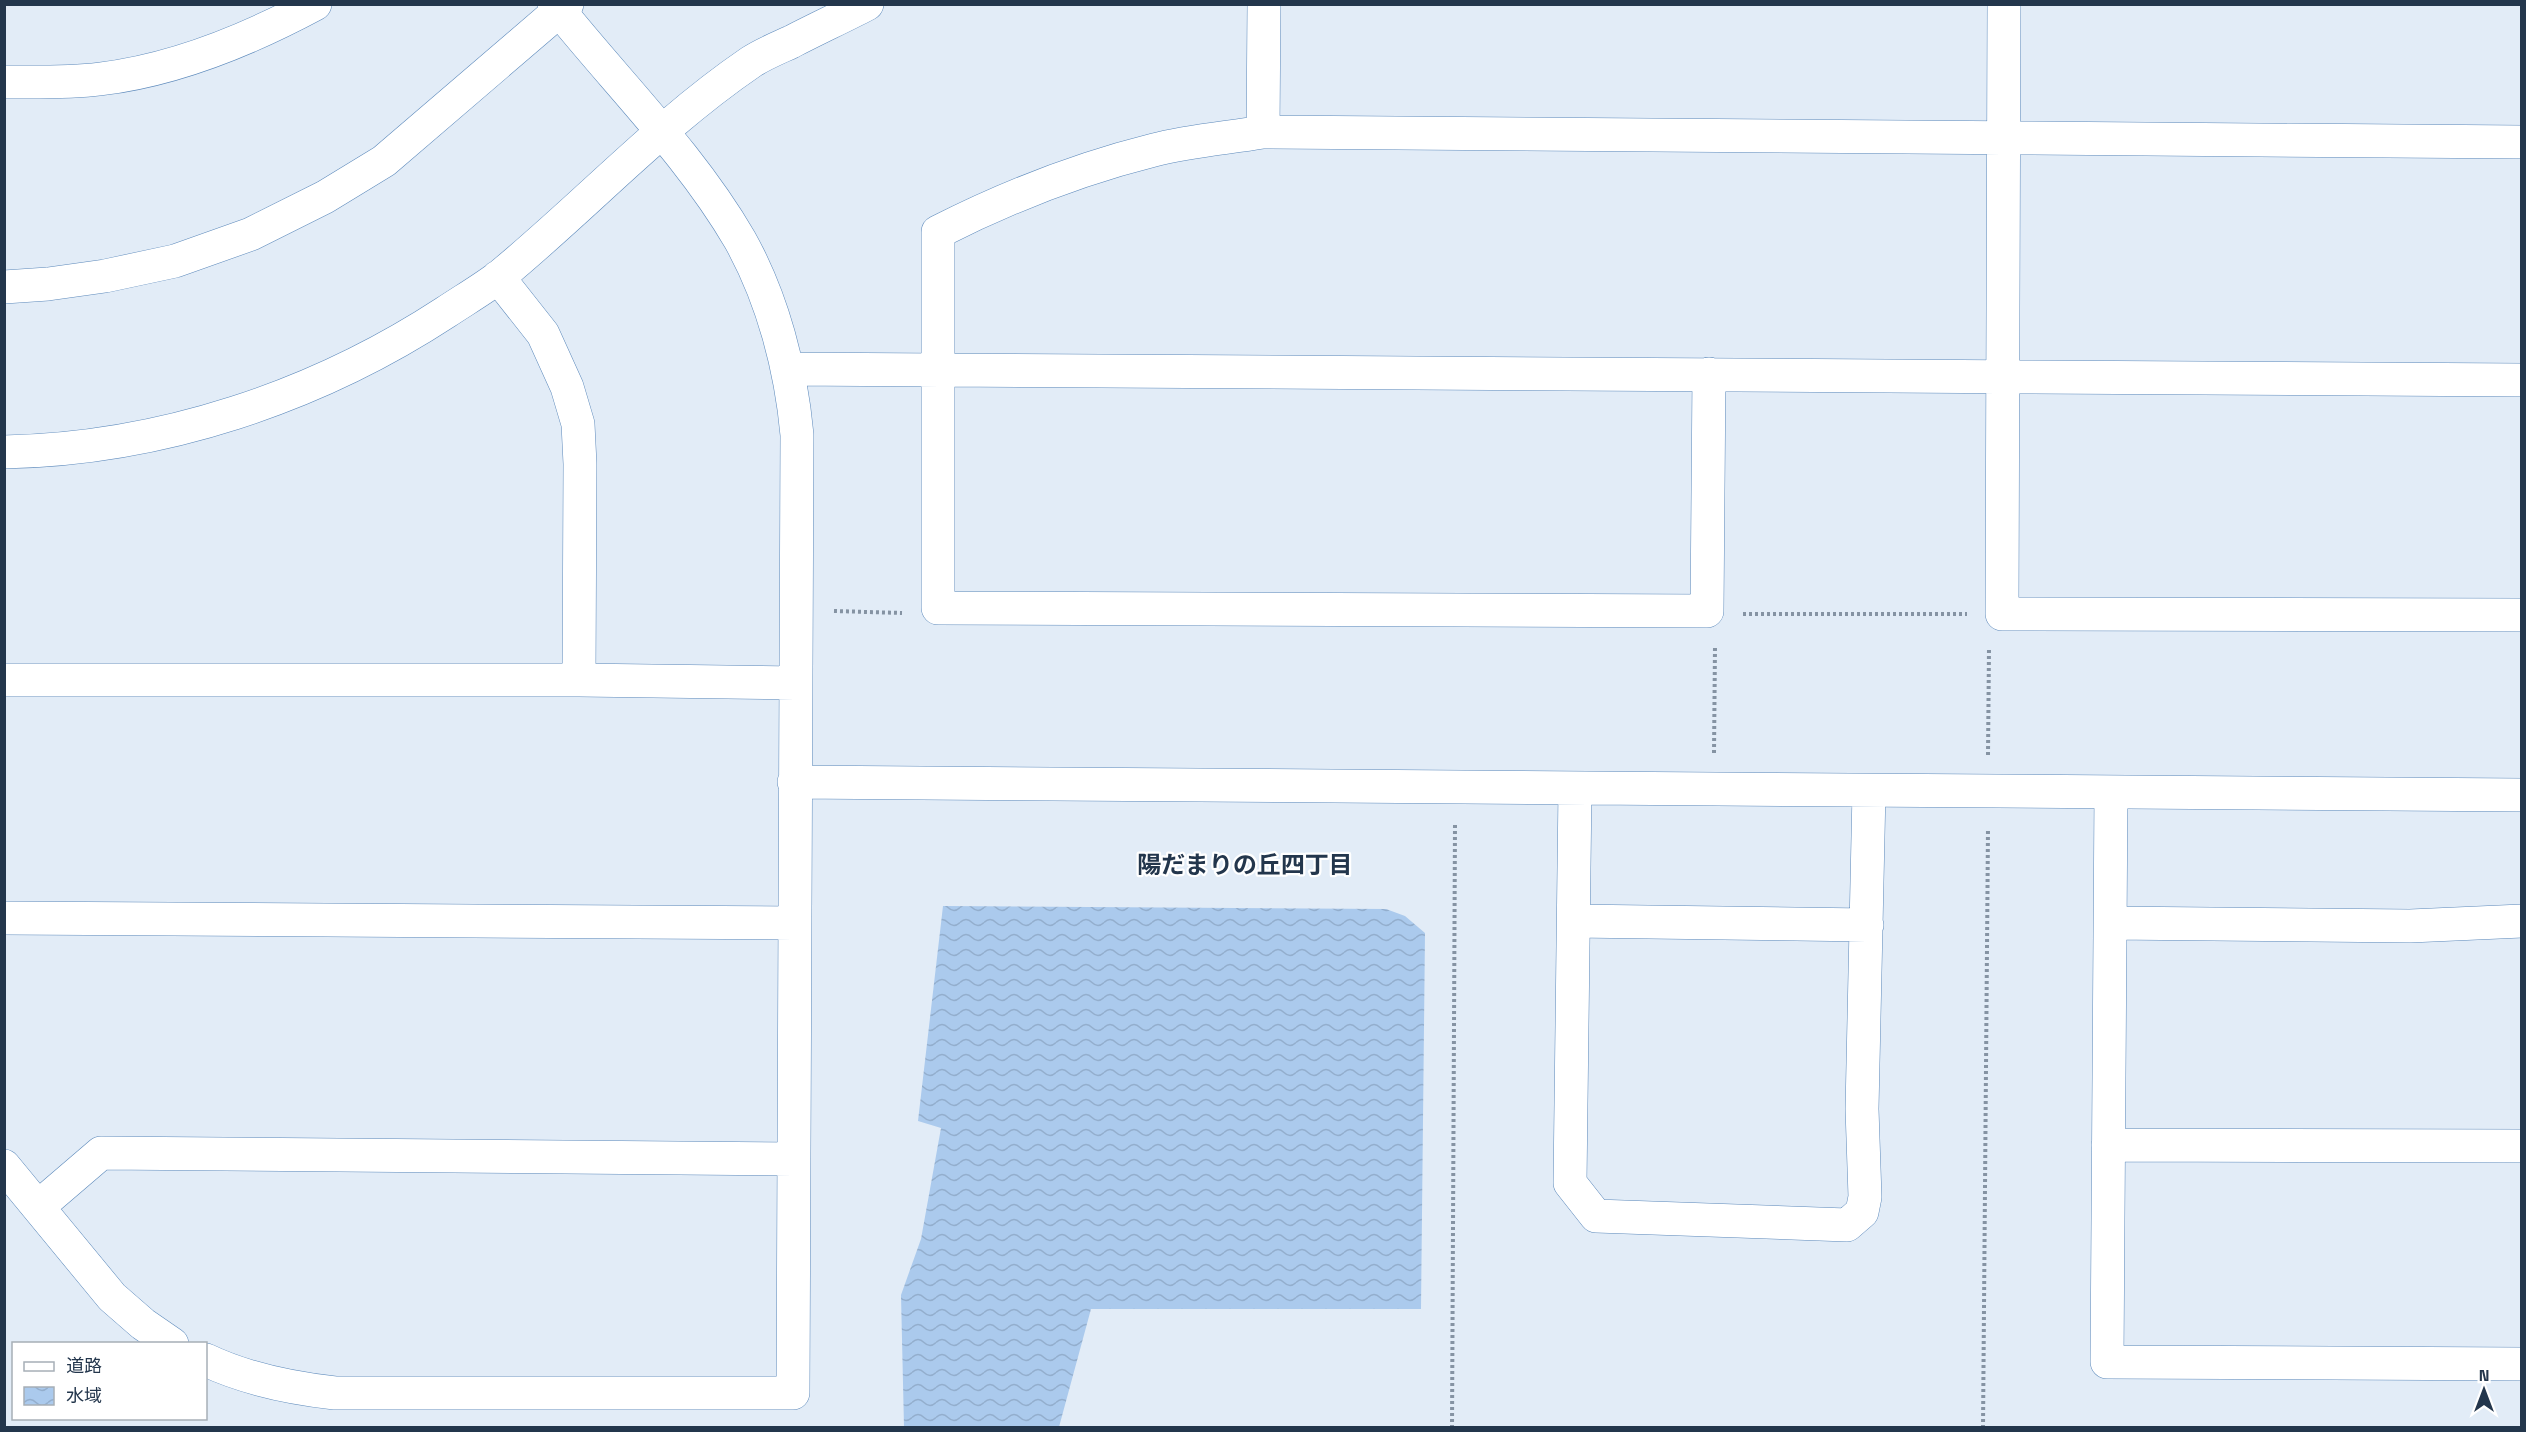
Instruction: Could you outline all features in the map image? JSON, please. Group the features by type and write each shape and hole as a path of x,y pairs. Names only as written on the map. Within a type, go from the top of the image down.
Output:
{"street":[{"path":"4,82 82,81 149,70 228,46 315,4"},
{"path":"4,452 47,451 137,438 227,416 324,379 369,358 414,333 498,277 694,104 753,60 867,4"},
{"path":"1263,132 1264,4"},
{"path":"2004,4 2002,614 2522,615"},
{"path":"4,287 105,276 175,261 251,234 325,197 384,161 560,7 716,202 740,242 762,286 787,369 794,403 797,435 793,923 793,1393 335,1393 292,1389 207,1360"},
{"path":"1709,374 1707,611 938,608 938,232 992,205 1070,174 1155,150 1263,132 2522,142"},
{"path":"498,277 543,334 567,387 578,424 580,464 579,680"},
{"path":"787,369 2522,380"},
{"path":"4,680 579,680 795,683"},
{"path":"794,782 2522,795"},
{"path":"1575,789 1570,1183 1596,1216 1847,1225 1862,1212 1865,1197 1862,1109 1869,791"},
{"path":"2111,792 2107,1362 2522,1364"},
{"path":"4,918 793,923"},
{"path":"1574,921 1867,925"},
{"path":"2111,923 2410,926 2522,921"},
{"path":"2108,1145 2522,1146"},
{"path":"38,1207 101,1153 794,1159"},
{"path":"4,1166 112,1297 143,1324 169,1342"}],"path":[{"path":"833,611 918,613 938,608"},
{"path":"1707,611 1729,614 1970,614"},
{"path":"1707,611 1715,629 1714,790"},
{"path":"1983,1428 1989,637"},
{"path":"1452,1428 1455,788"}],"water":[{"path":"943,906 1386,909 1405,916 1425,933 1421,1309 1091,1309 1059,1427 904,1427 901,1295 921,1239 941,1128 918,1121"}],"district":[{"name":"陽だまりの丘四丁目","path":"1245,864"}]}
